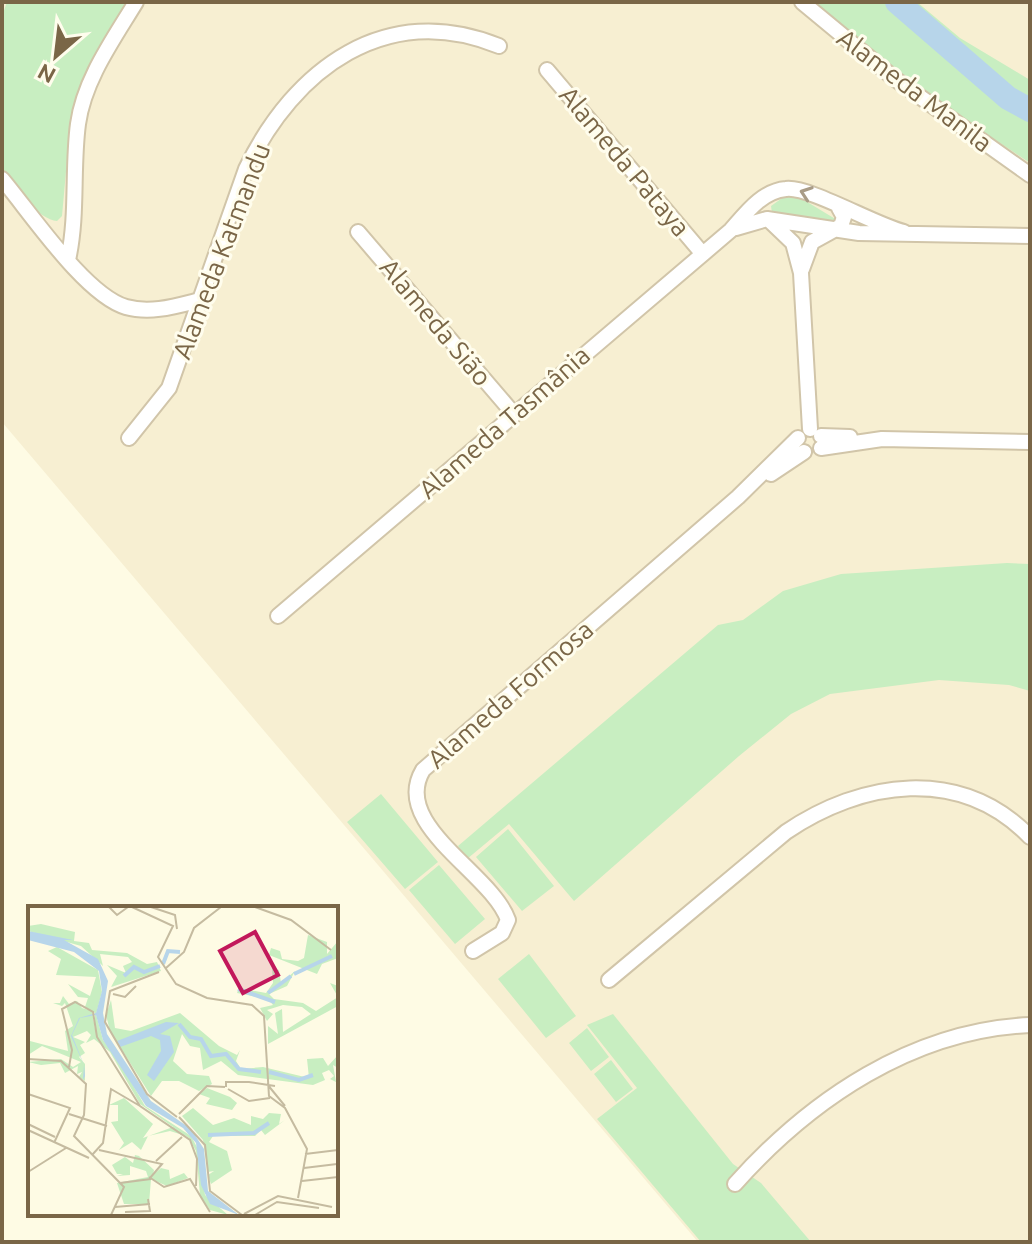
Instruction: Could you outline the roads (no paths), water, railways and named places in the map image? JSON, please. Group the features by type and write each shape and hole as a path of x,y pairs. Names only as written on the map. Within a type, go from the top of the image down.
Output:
{"street":[{"path":"68,260 82,108 99,64 136,2"},
{"name":"Alameda Manila","path":"802,2 916,95 1030,175"},
{"name":"Alameda Katmandu","path":"129,438 169,388 246,169 262,137 306,83 337,55 396,30 426,27 474,35 499,46"},
{"name":"Alameda Pataya","path":"547,70 702,253"},
{"path":"2,179 94,287 127,307 159,310 200,300"},
{"name":"Alameda Tasmânia","path":"278,616 731,230 756,202 786,189 801,190 904,232"},
{"path":"775,192 765,207 767,219 793,243 801,273 811,441 1030,442"},
{"path":"801,273 812,242 834,230 843,221 839,208"},
{"path":"48,233 73,217"},
{"name":"Alameda Tasmânia","path":"731,230 767,219 834,230 1030,236"},
{"path":"1003,237 1030,228"},
{"name":"Alameda Sião","path":"358,232 513,413"},
{"name":"Alameda Formosa","path":"473,951 502,933 508,920 492,893 429,825 414,796 419,776 440,751 738,497 811,441"},
{"path":"609,980 786,832 812,815 860,794 912,788 966,797 1006,818 1030,837"},
{"path":"735,1184 796,1123 873,1070 947,1039 1030,1025"}],"waterway":[{"path":"897,2 1008,98 1030,110"}]}
